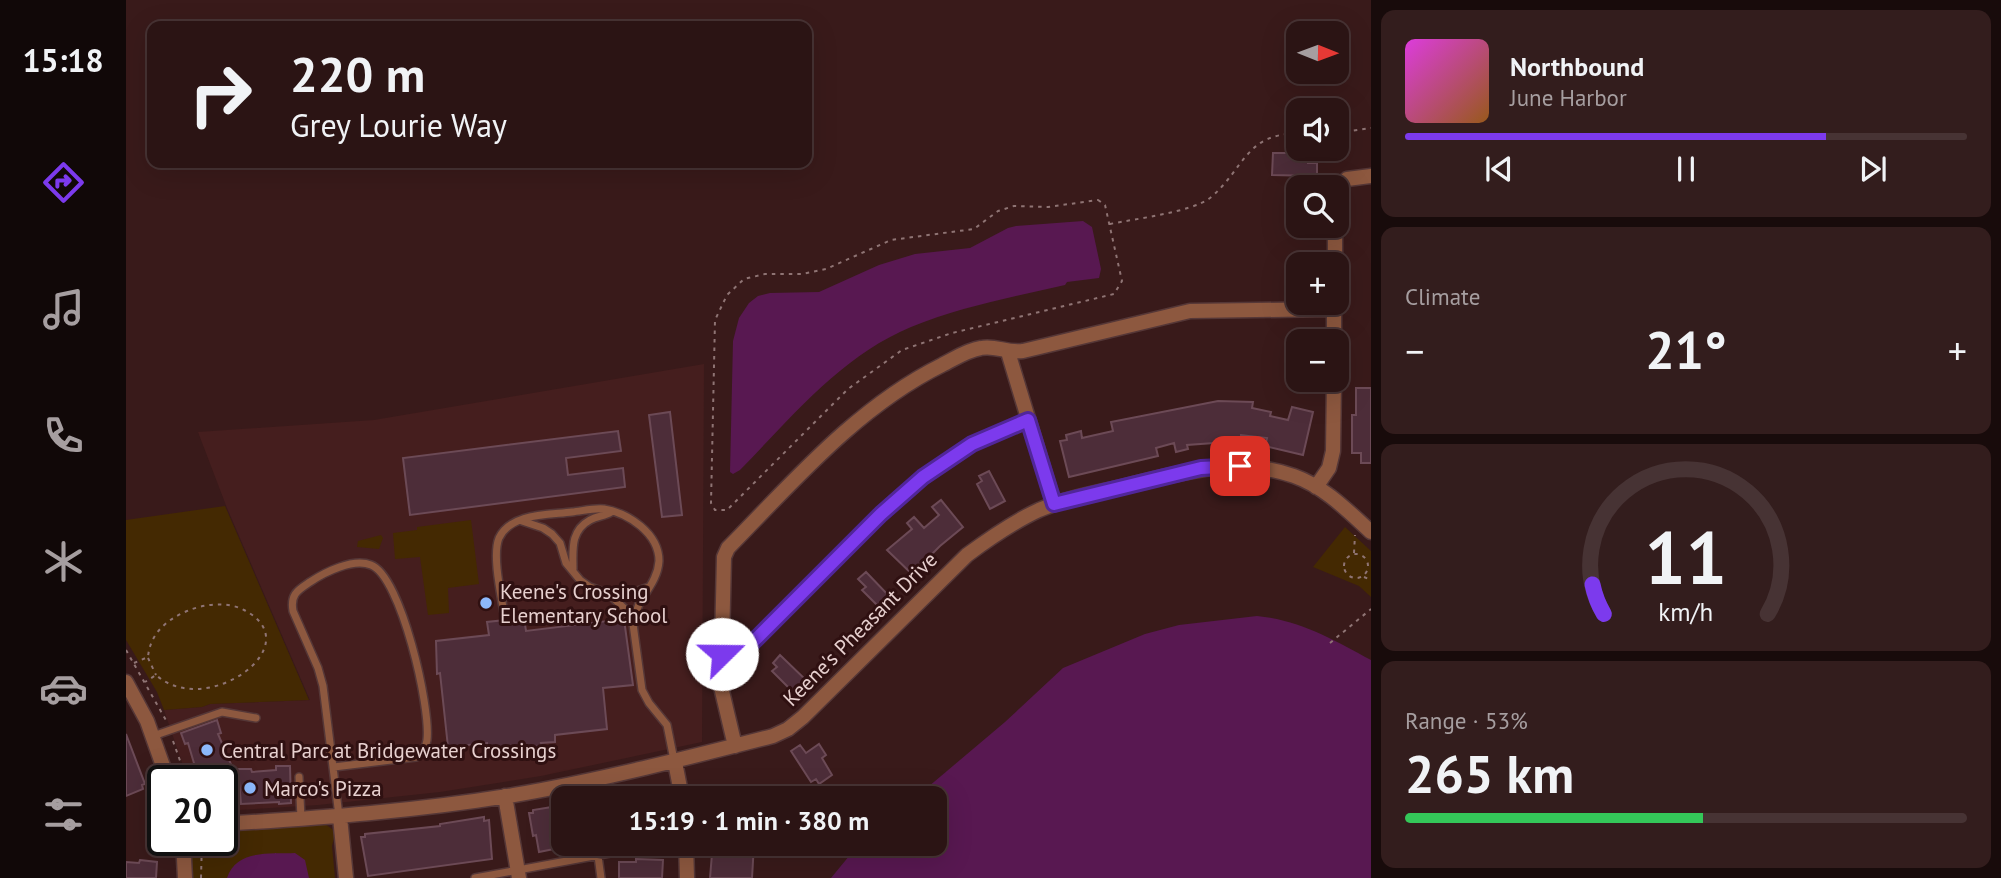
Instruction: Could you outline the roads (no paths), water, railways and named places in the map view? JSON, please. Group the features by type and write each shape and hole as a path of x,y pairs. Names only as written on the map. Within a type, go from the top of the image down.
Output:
{"street":[{"path":"1349,179 1371,176"},
{"path":"734,746 722,696 723,567 727,548 865,414 897,391 971,350 992,347 1008,352 1190,310 1286,307"},
{"path":"1008,352 1054,504"},
{"path":"1316,487 1329,467 1333,451 1334,392"},
{"name":"Keene's Pheasant Drive","path":"238,823 340,817 505,796 675,762 773,736 794,724 967,555 1011,525 1054,504 1214,467 1267,469 1302,479 1316,487 1334,499 1371,532"},
{"path":"126,682 153,736 164,765"},
{"path":"675,762 680,786"},
{"path":"505,796 518,875"},
{"path":"340,817 346,878"},
{"path":"184,856 185,878"},
{"path":"686,856 687,878"}],"lane":[{"path":"722,654 736,652 751,644 881,514 923,477 972,444 1028,420"},
{"path":"504,613 497,556 498,542 507,527 529,517 599,509 634,521 654,542 659,562 656,575 638,607 633,624"},
{"path":"573,569 572,549 577,533 589,520 611,512"},
{"path":"522,521 552,534 562,547 566,563 580,580 609,594 623,606 633,624 640,685 646,699 667,725 675,762"},
{"path":"334,767 400,761 416,757 426,744 427,733 415,652 386,580 374,566 362,562 340,568 305,585 295,592 292,607 323,685 340,817"},
{"path":"609,594 632,593 649,587"},
{"path":"153,736 222,712 256,718"},
{"path":"299,777 301,819"},
{"path":"475,878 518,875 598,856 601,878"}],"place":[{"name":"Keene's Crossing Elementary School","path":"486,603"},
{"name":"Central Parc at Bridgewater Crossings","path":"207,750"},
{"name":"Marco's Pizza","path":"250,788"}]}
